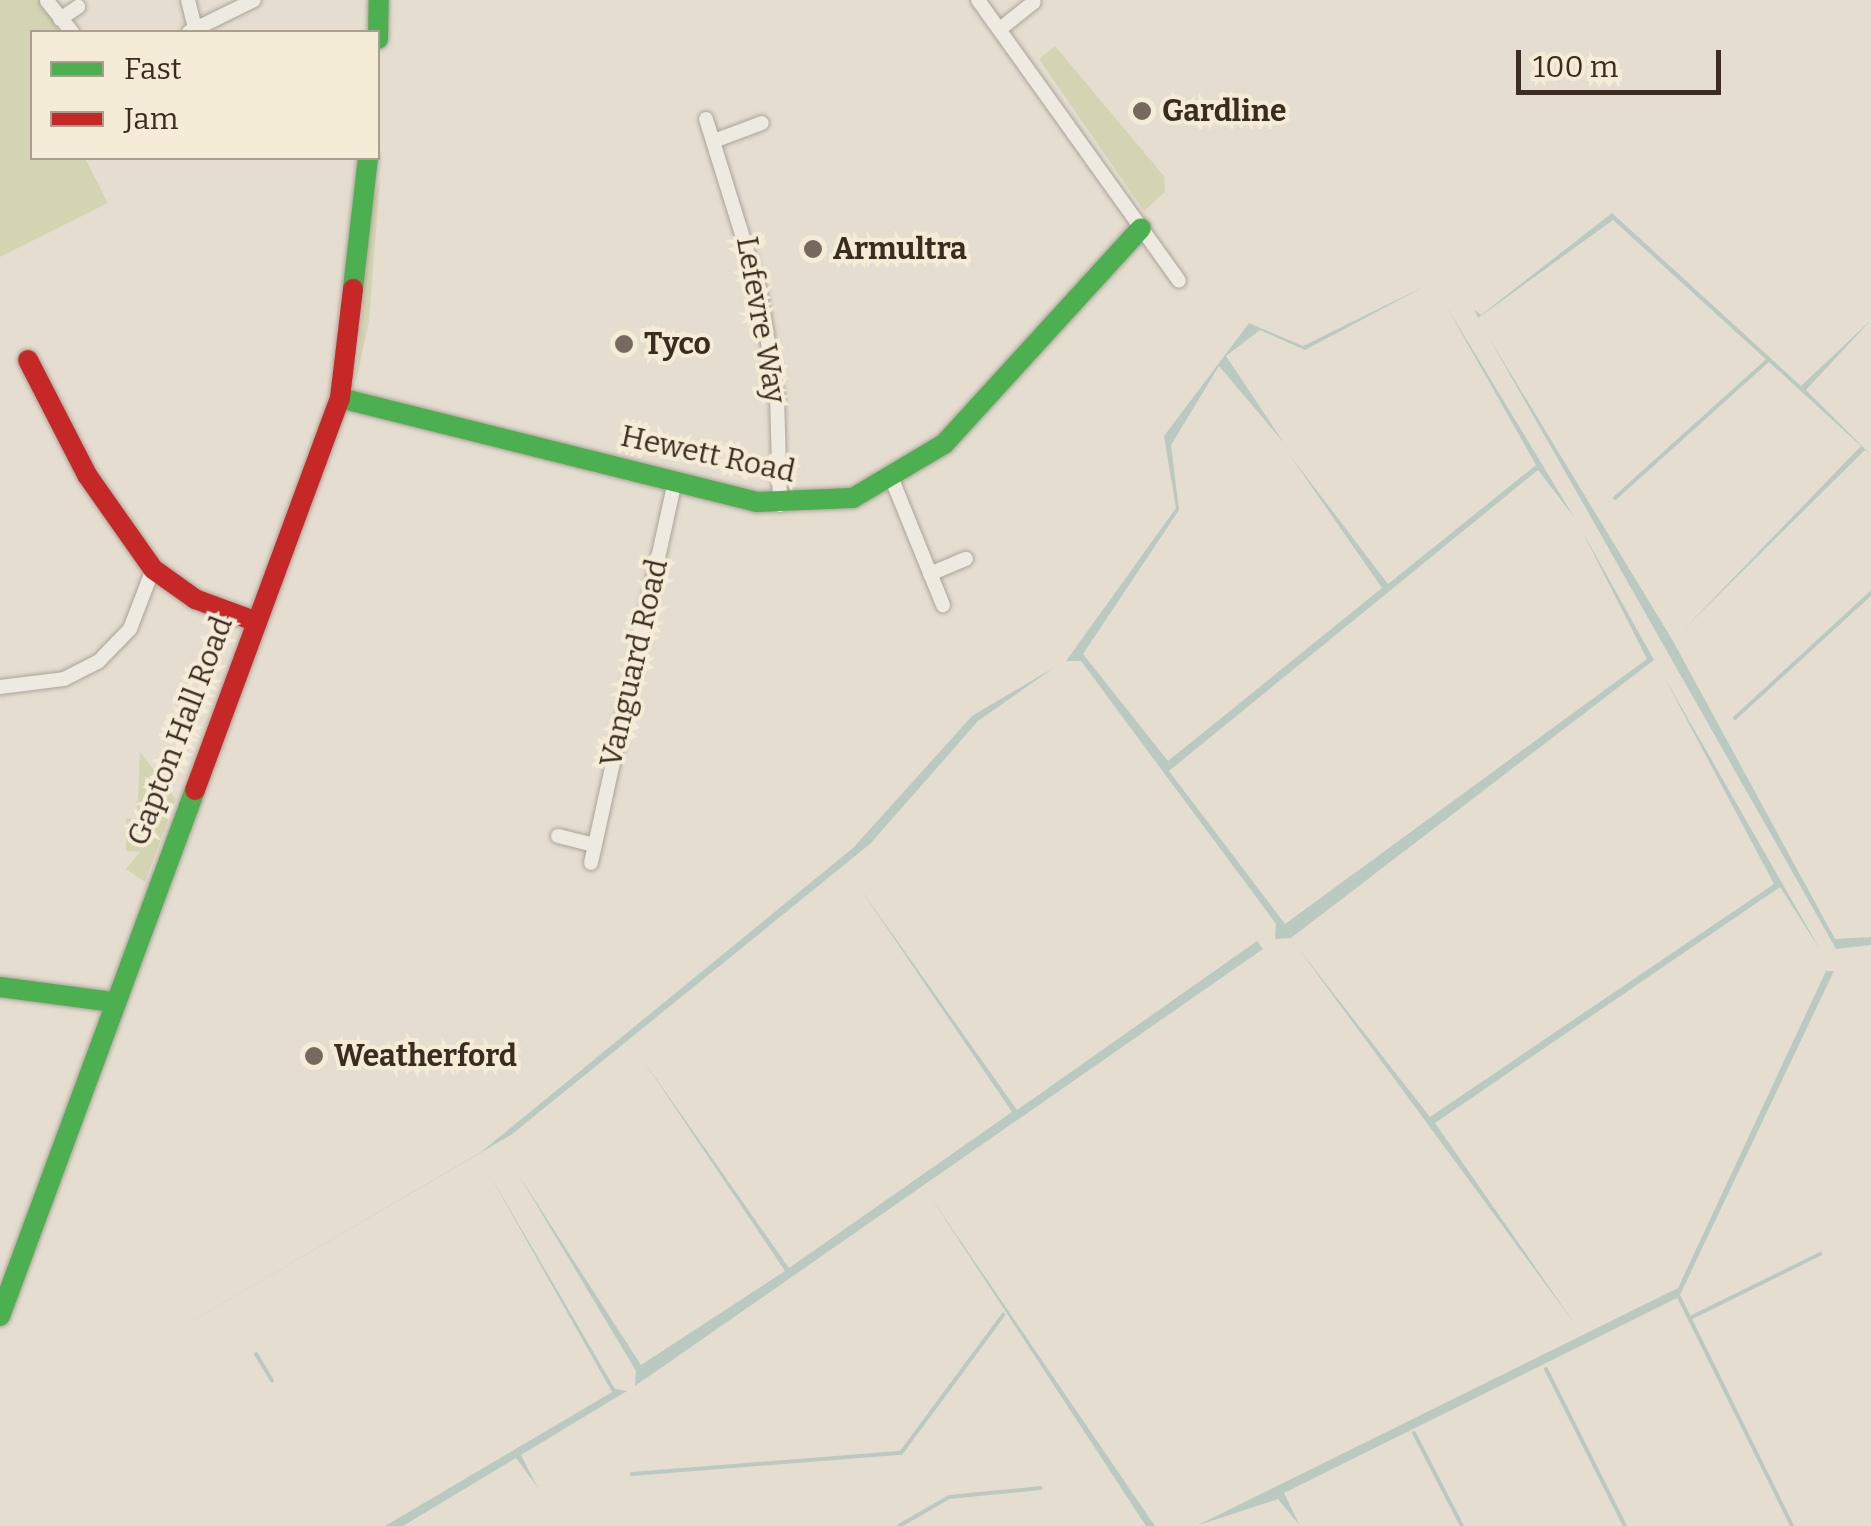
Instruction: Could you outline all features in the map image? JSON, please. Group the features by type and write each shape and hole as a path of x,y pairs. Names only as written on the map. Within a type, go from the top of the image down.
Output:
{"street":[{"path":"188,0 192,30"},
{"path":"194,30 254,0"},
{"path":"378,30 379,0"},
{"path":"978,0 1179,281"},
{"path":"47,1 70,30"},
{"path":"1000,30 1034,2"},
{"path":"60,19 78,7"},
{"name":"Lefevre Way","path":"706,119 762,306 777,395 780,505"},
{"path":"714,141 762,123"},
{"name":"Gapton Hall Road","path":"0,1316 112,1002 340,398 368,160"},
{"name":"Hewett Road","path":"340,398 780,505 854,498 892,482 944,444 1141,228"},
{"path":"28,360 87,475 153,569 195,600 254,621"},
{"name":"Vanguard Road","path":"591,863 674,481"},
{"path":"892,482 942,605"},
{"path":"930,574 966,559"},
{"path":"0,687 64,680 98,662 130,629 153,569"},
{"path":"558,836 593,845"},
{"path":"0,987 112,1002"}],"green space":[{"path":"0,0 40,0 59,30 30,30 30,160 86,160 108,203 0,257"},
{"path":"1055,46 1164,176 1165,192 1144,211 1039,59"},
{"path":"380,180 369,321 356,381 372,205"},
{"path":"140,752 176,799 145,882 126,869 140,852 126,851 126,819 137,818"}],"shaded area":[{"path":"1612,213 1801,386 1871,320 1806,390 1871,455 1865,450 1682,631 1861,446 1613,220 1478,318 1474,309 1481,315"},
{"path":"1427,285 1305,350 1260,330 1226,356 1284,443 1219,366 1171,445 1179,510 1083,654 1168,761 1382,588 1289,454 1388,584 1536,465 1445,304 1574,517 1538,470 1169,771 1285,924 1647,659 1581,529 1654,660 1291,938 1275,939 1276,924 1081,661 1066,661 1176,508 1164,436 1249,323 1303,346"},
{"path":"1488,336 1673,641 1835,939 1871,937 1871,945 1836,949"},
{"path":"1055,667 978,721 870,844 511,1135 57,1400 481,1152 853,848 972,716"},
{"path":"1663,675 1821,951 1780,887 1435,1123 1577,1327 1298,948 1430,1117 1774,884"},
{"path":"857,884 1017,1110 1257,941 1263,949 635,1386 636,1371 518,1174 641,1365 785,1271 641,1057 789,1268 1012,1112"},
{"path":"1826,971 1834,971 1679,1297 1284,1493 1300,1526 1278,1499 1196,1526 1678,1288"},
{"path":"488,1172 615,1389 627,1391 521,1455 538,1488 516,1458 403,1526 385,1526 612,1392"},
{"path":"930,1196 1155,1526 1146,1526"}],"waterway":[{"path":"1615,498 1767,361"},
{"path":"1735,718 1871,593"},
{"path":"1690,1318 1820,1254"},
{"path":"1679,1297 1792,1526"},
{"path":"632,1474 901,1453 1003,1315"},
{"path":"256,1354 272,1381"},
{"path":"1546,1369 1625,1526"},
{"path":"1414,1433 1462,1526"},
{"path":"899,1526 949,1497 1041,1488"}],"traffic: fast":[{"path":"378,30 379,0"},
{"path":"353,289 368,160"},
{"path":"340,398 756,502 853,498 944,444 1141,228"},
{"path":"0,1316 195,790"},
{"path":"0,987 112,1002"}],"traffic: jam":[{"path":"195,790 340,398 353,289"},
{"path":"28,360 87,475 153,569 195,599 254,621"}],"place":[{"name":"Gardline","path":"1142,111"},
{"name":"Armultra","path":"813,249"},
{"name":"Tyco","path":"624,344"},
{"name":"Weatherford","path":"314,1056"}]}
